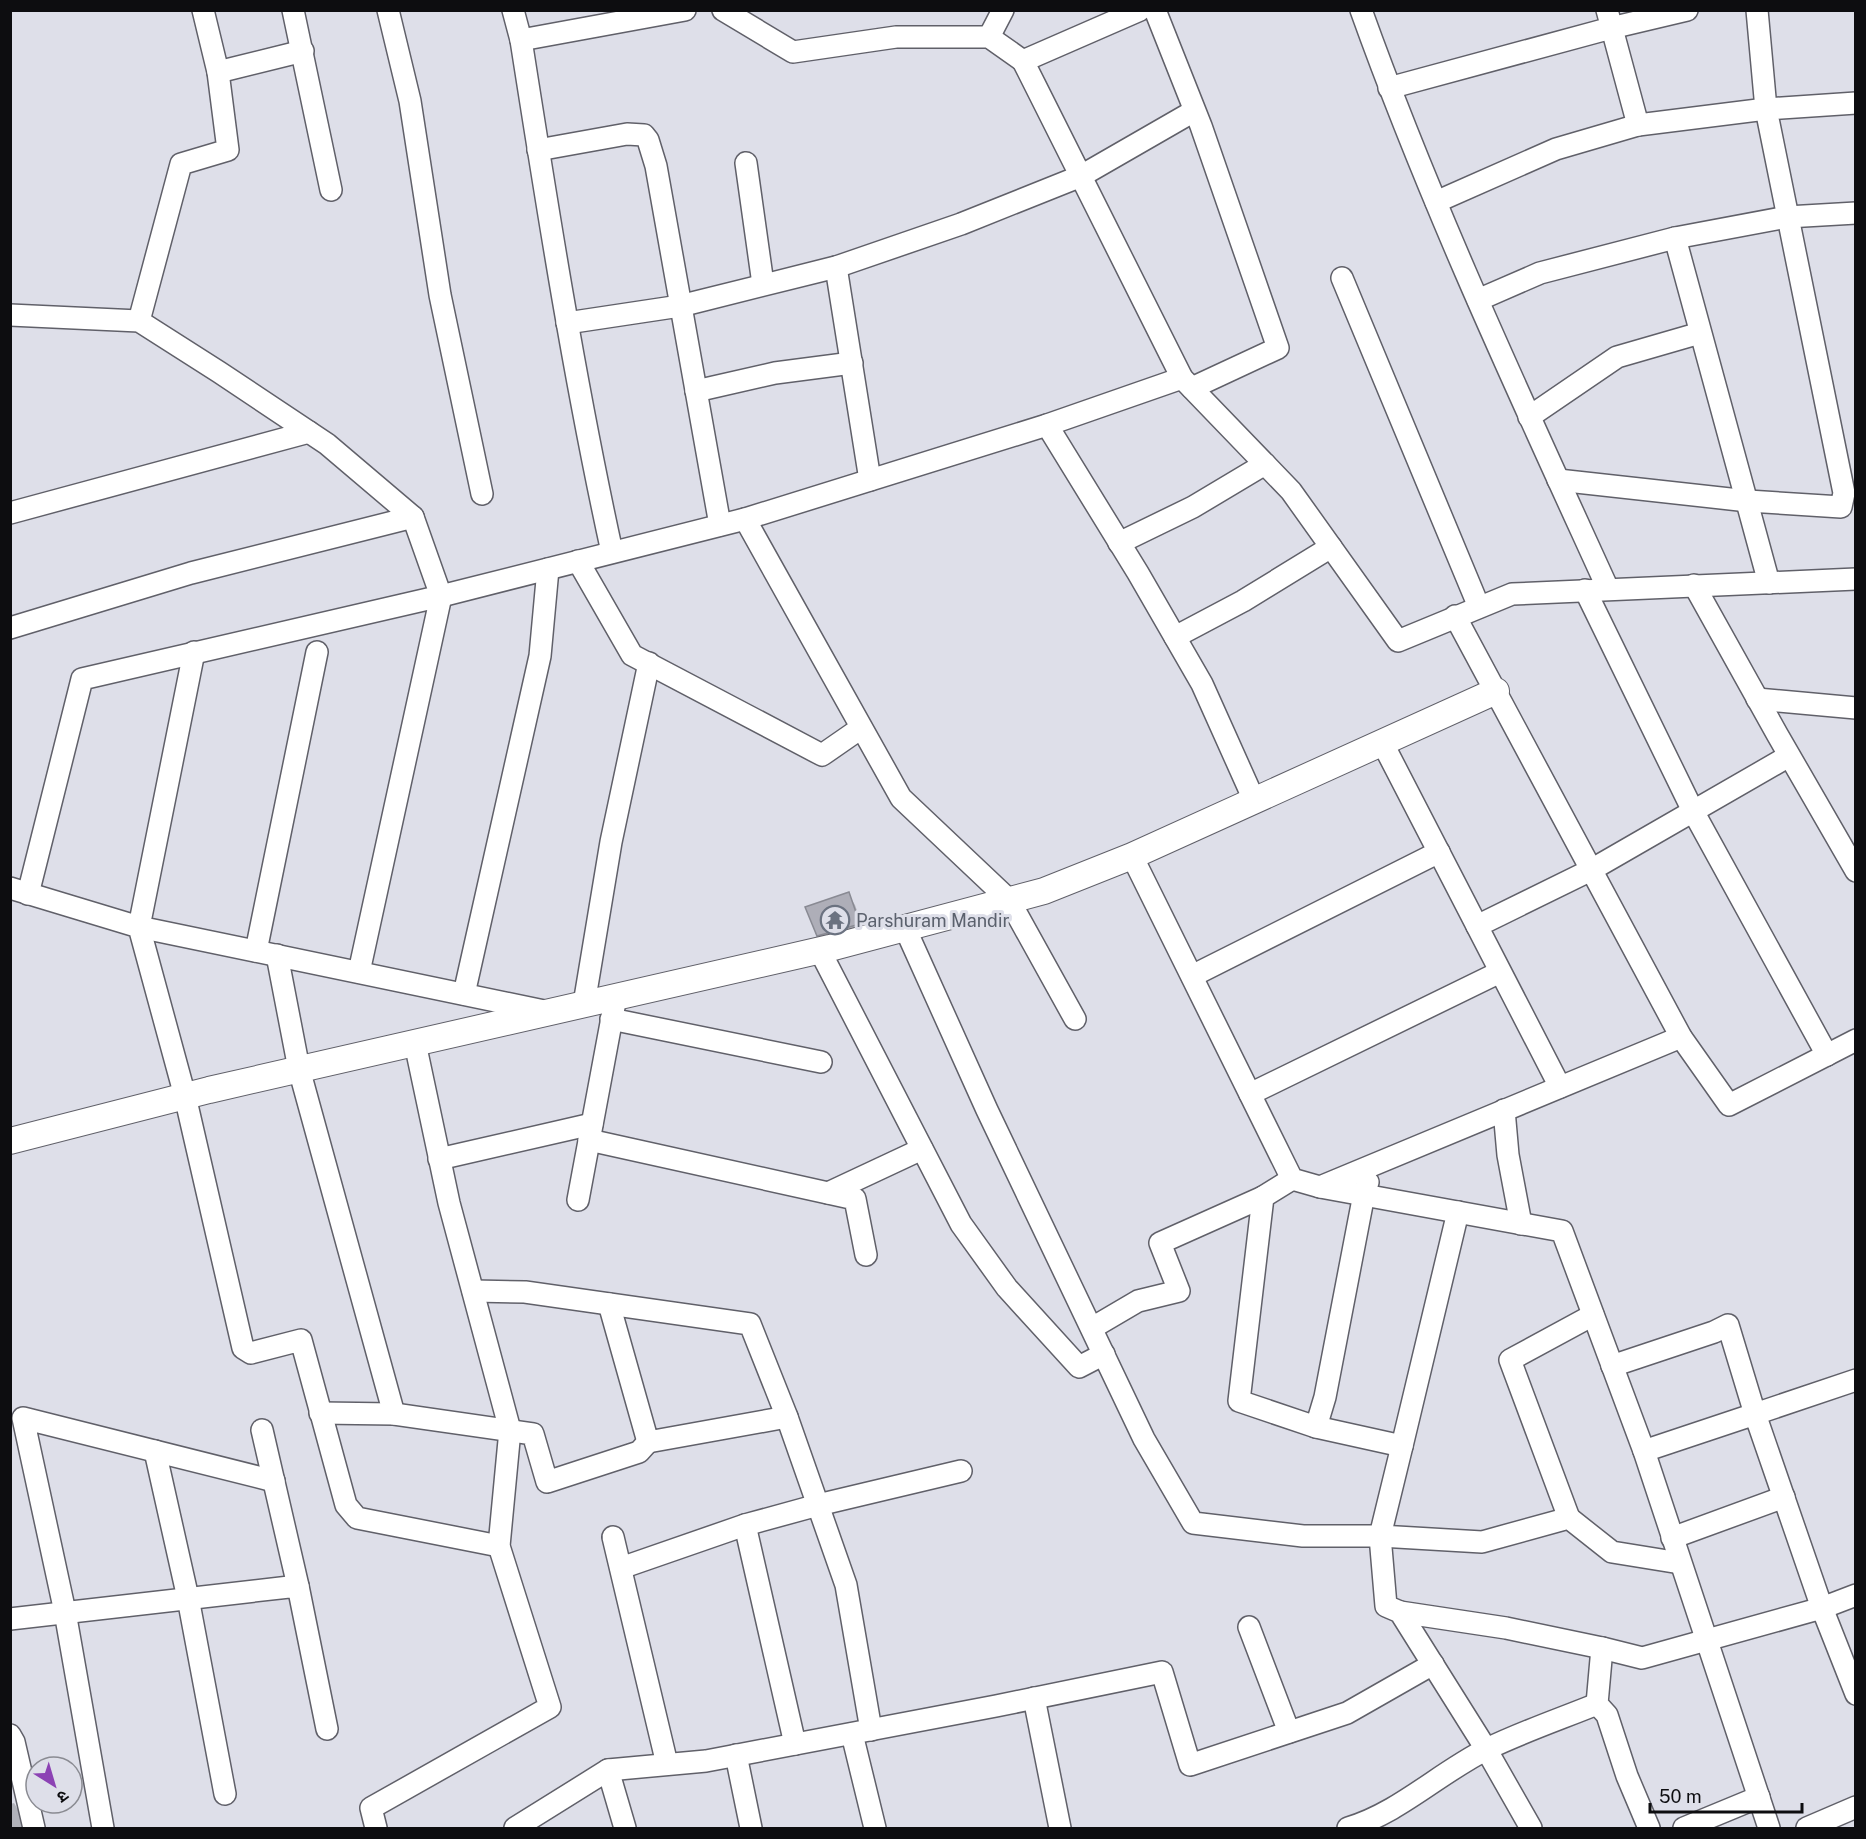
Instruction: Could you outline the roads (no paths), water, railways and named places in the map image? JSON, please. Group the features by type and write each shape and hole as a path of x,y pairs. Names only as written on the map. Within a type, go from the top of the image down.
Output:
{"street":[{"path":"139,321 181,164 228,150 218,72 202,10"},
{"path":"293,10 331,190"},
{"path":"388,10 410,101 440,296 482,494"},
{"path":"513,10 521,40 587,438 612,552"},
{"path":"521,40 685,10"},
{"path":"723,10 794,52 896,37 989,37 1023,61 1187,383 1291,491 1398,641 1512,594 1856,579"},
{"path":"989,37 1003,10"},
{"path":"1023,61 1140,10"},
{"path":"551,1012 139,927 19,891 82,679 441,596 745,519 1187,383 1278,348 1194,111 1155,10"},
{"path":"1361,10 1389,88 1436,202 1529,417 1608,589"},
{"path":"1389,88 1474,66 1609,19 1687,10"},
{"path":"1558,480 1748,501 1841,507 1844,493 1766,109 1757,10"},
{"path":"1609,19 1638,125"},
{"path":"218,72 303,51"},
{"path":"1436,202 1556,149 1638,125 1766,109 1856,103"},
{"path":"567,323 680,306 836,267 961,224 1081,176 1194,111"},
{"path":"538,150 627,134 644,135 648,140 656,166 720,525"},
{"path":"746,163 763,284"},
{"path":"1478,300 1540,273 1675,238 1787,217 1855,214"},
{"path":"1675,238 1769,582"},
{"path":"836,267 870,480"},
{"path":"1342,278 1479,607"},
{"path":"10,315 139,321 327,444 413,517 441,596 359,972"},
{"path":"1529,417 1617,357 1700,333"},
{"path":"696,391 775,373 852,363"},
{"path":"1047,425 1202,684 1254,800"},
{"path":"10,513 309,432"},
{"path":"1119,543 1192,507 1265,464"},
{"path":"10,628 191,573 413,517"},
{"path":"745,519 901,798 1009,900 1075,1019"},
{"path":"1174,637 1243,601 1331,547"},
{"path":"578,561 632,655 822,755 861,728"},
{"path":"464,994 540,656 548,569"},
{"path":"1694,585 1856,871"},
{"path":"1585,590 1693,811 1827,1055"},
{"path":"1455,616 1681,1037 1730,1105 1856,1041"},
{"path":"194,652 139,927 185,1096 243,1348 251,1353 302,1340 346,1505 357,1518 499,1546"},
{"path":"317,652 266,953 394,1414"},
{"path":"584,1004 611,842 649,663"},
{"path":"614,1008 1044,891 1132,856 1496,691"},
{"path":"1757,699 1856,708"},
{"path":"1382,742 1560,1087"},
{"path":"1477,926 1591,870 1790,756"},
{"path":"1192,976 1439,852"},
{"path":"1132,856 1293,1179 1320,1187 1562,1231 1644,1451 1770,1828"},
{"path":"904,928 987,1110 1143,1439 1193,1522 1303,1536 1380,1536 1482,1542 1569,1518"},
{"path":"820,951 961,1224 1007,1288 1079,1367 1104,1354"},
{"path":"1250,1094 1500,972"},
{"path":"10,1141 185,1096 584,1004 614,1008 821,1062"},
{"path":"578,1200 614,1008"},
{"path":"1320,1187 1681,1037"},
{"path":"376,1828 371,1808 549,1707 499,1546 510,1430 449,1203 415,1043"},
{"path":"1504,1110 1508,1155 1521,1224"},
{"path":"439,1159 590,1132 855,1199 866,1255"},
{"path":"828,1193 922,1149"},
{"path":"1316,1427 1325,1397 1365,1195 1374,1165"},
{"path":"1092,1328 1138,1301 1179,1291 1160,1243 1263,1197 1293,1179"},
{"path":"1263,1197 1239,1401 1316,1427 1402,1446"},
{"path":"1458,1212 1380,1536 1386,1606 1400,1612 1506,1628 1642,1658 1822,1608 1856,1595"},
{"path":"472,1291 525,1292 750,1324 787,1417 846,1585 875,1828"},
{"path":"609,1304 648,1442"},
{"path":"1593,1315 1510,1360 1569,1518 1612,1552 1680,1563"},
{"path":"1612,1366 1714,1332 1728,1325 1755,1414 1822,1608 1856,1694"},
{"path":"1644,1451 1855,1384"},
{"path":"320,1413 394,1414 532,1434 547,1482 639,1452 648,1442 787,1417"},
{"path":"103,1828 65,1612 23,1418 274,1481"},
{"path":"262,1430 298,1587 327,1729"},
{"path":"155,1451 189,1598 225,1794"},
{"path":"621,1568 745,1526 818,1505 961,1471"},
{"path":"1672,1538 1784,1497"},
{"path":"745,1526 795,1744"},
{"path":"613,1537 667,1764"},
{"path":"10,1619 298,1587"},
{"path":"1400,1612 1486,1749 1531,1828"},
{"path":"1249,1627 1290,1732"},
{"path":"1597,1704 1602,1648"},
{"path":"515,1828 608,1770 706,1761 1162,1672 1190,1765 1347,1713 1433,1665"},
{"path":"1034,1698 1060,1828"},
{"path":"1357,1827 1399,1804 1486,1749 1597,1704"},
{"path":"1597,1704 1608,1715 1627,1776 1649,1828"},
{"path":"10,1735 14,1742 34,1828"},
{"path":"736,1755 752,1828"},
{"path":"608,1770 625,1828"},
{"path":"1684,1828 1759,1797"},
{"path":"1807,1828 1856,1807"}],"place":[{"name":"Parshuram Mandir","path":"835,920"}]}
